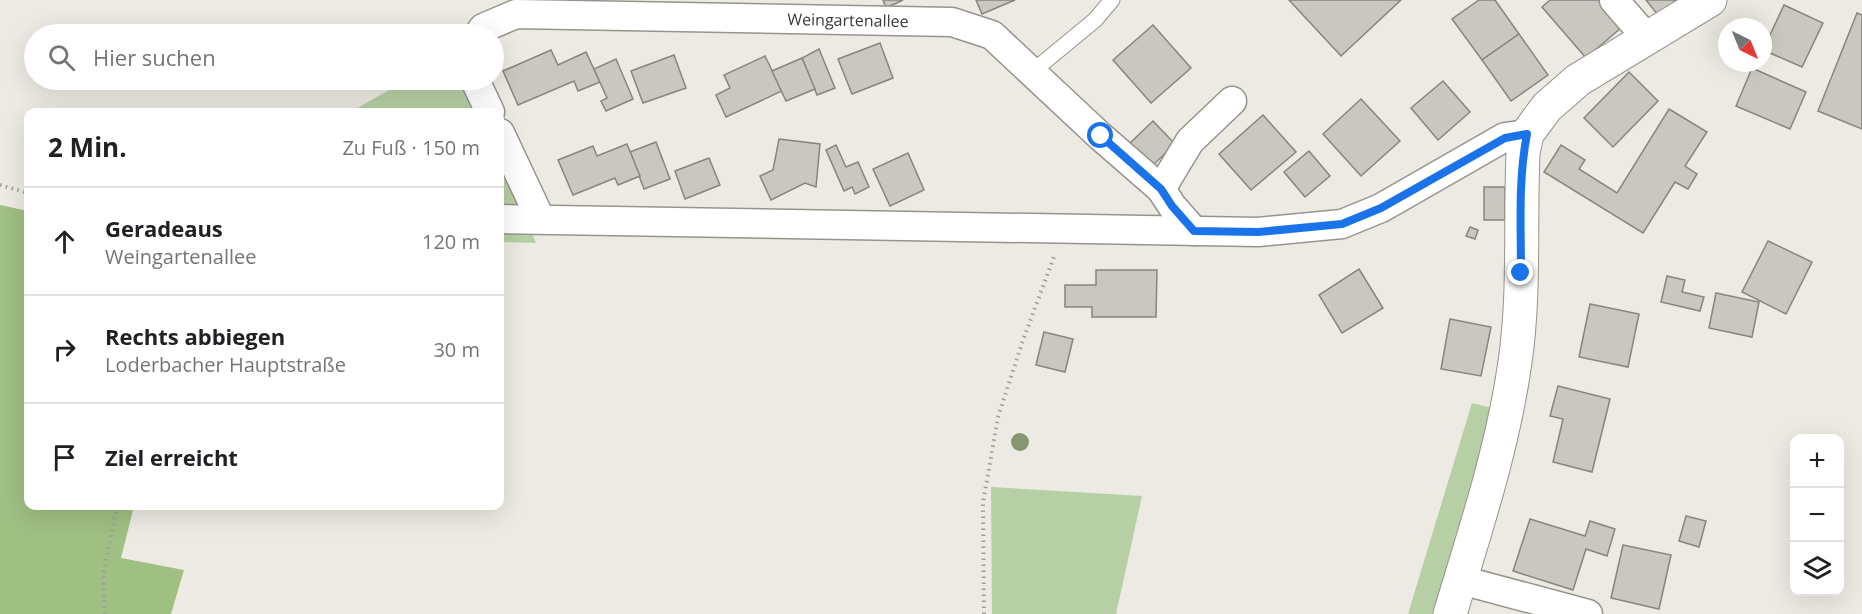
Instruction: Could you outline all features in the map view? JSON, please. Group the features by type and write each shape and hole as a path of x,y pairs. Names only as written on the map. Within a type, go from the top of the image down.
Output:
{"street":[{"path":"1614,0 1646,37"},
{"path":"1450,614 1506,417 1516,359 1521,273 1522,173 1527,134 1547,106 1578,80 1710,0"},
{"name":"Weingartenallee","path":"492,24 516,14 952,22 992,35 1161,189 1172,206 1194,231"},
{"path":"480,90 488,108"},
{"path":"1161,189 1190,141 1232,101"},
{"path":"504,219 1258,232 1342,224 1381,208 1505,138 1527,134"},
{"path":"504,141 540,218"},
{"path":"1461,580 1588,614"}],"lane":[{"path":"1032,72 1095,20 1112,0"}],"path":[{"path":"0,185 24,192"},
{"path":"984,614 983,503 998,417 1022,343 1065,228"},
{"path":"105,614 103,576 116,510"}],"green space":[{"path":"389,90 471,90 479,108 357,108"},
{"path":"504,166 536,243 504,242"},
{"path":"0,205 24,210 24,510 133,510 121,558 184,570 171,614 0,614"},
{"path":"1472,403 1497,409 1438,614 1408,614"},
{"path":"991,487 1142,496 1116,614 992,614"}],"building":[{"path":"883,0 903,0 886,8"},
{"path":"976,0 1015,0 982,14"},
{"path":"1289,0 1401,0 1341,56"},
{"path":"1479,0 1495,0 1519,34 1482,60 1452,19"},
{"path":"1550,0 1599,0 1622,27 1586,58 1542,7"},
{"path":"1646,0 1677,0 1658,15"},
{"path":"1784,5 1823,23 1802,67 1772,54 1772,31"},
{"path":"1857,13 1862,15 1862,129 1818,111"},
{"path":"1153,25 1191,68 1151,103 1113,60"},
{"path":"1519,34 1548,75 1511,101 1482,60"},
{"path":"880,43 893,78 852,94 838,59"},
{"path":"819,49 835,88 817,95 802,58"},
{"path":"551,50 558,65 586,52 600,82 578,91 574,81 518,105 504,71"},
{"path":"674,55 686,88 643,103 631,71"},
{"path":"765,56 782,91 726,117 716,95 730,88 724,75"},
{"path":"802,58 815,89 786,101 772,71"},
{"path":"616,59 633,99 606,111 601,101 607,98 594,69"},
{"path":"1629,72 1658,101 1613,147 1584,118"},
{"path":"1750,72 1761,72 1806,92 1790,129 1736,106"},
{"path":"1443,81 1470,112 1438,140 1411,108"},
{"path":"1361,99 1400,141 1361,176 1323,134"},
{"path":"1669,109 1707,132 1685,166 1697,174 1688,189 1675,182 1643,233 1544,172 1561,145 1585,160 1579,169 1617,193"},
{"path":"1263,115 1296,152 1251,190 1219,154"},
{"path":"1153,121 1175,144 1150,168 1128,145"},
{"path":"779,139 820,144 816,187 805,183 771,200 760,176 773,170"},
{"path":"656,142 670,179 644,189 630,152"},
{"path":"627,144 640,176 618,185 615,178 573,195 558,160 593,146 597,156"},
{"path":"836,145 846,167 858,162 869,187 855,194 852,187 844,191 826,150"},
{"path":"1309,151 1330,176 1305,197 1284,172"},
{"path":"908,153 924,190 890,206 873,169"},
{"path":"709,158 720,185 685,199 675,171"},
{"path":"1484,187 1505,187 1505,220 1484,220"},
{"path":"1470,227 1478,230 1475,239 1466,236"},
{"path":"1768,241 1812,262 1786,314 1742,292"},
{"path":"1359,269 1383,308 1342,333 1319,295"},
{"path":"1096,270 1157,270 1156,317 1092,317 1092,307 1065,307 1065,285 1096,285"},
{"path":"1667,276 1685,280 1682,292 1704,297 1700,311 1661,302"},
{"path":"1716,293 1759,302 1752,337 1709,328"},
{"path":"1590,304 1639,314 1628,367 1579,357"},
{"path":"1450,319 1491,327 1481,376 1441,369"},
{"path":"1044,332 1073,339 1065,372 1036,365"},
{"path":"1558,386 1610,399 1592,472 1553,462 1563,419 1550,416"},
{"path":"1686,516 1706,521 1699,547 1679,541"},
{"path":"1530,519 1585,536 1590,521 1615,529 1607,556 1586,549 1573,590 1513,571"},
{"path":"1623,545 1671,555 1659,609 1611,598"}],"route":[{"path":"1101,136 1161,189 1172,206 1194,231 1258,232 1342,224 1381,208 1505,138 1527,134 1523,153 1521,193 1521,273"}]}
